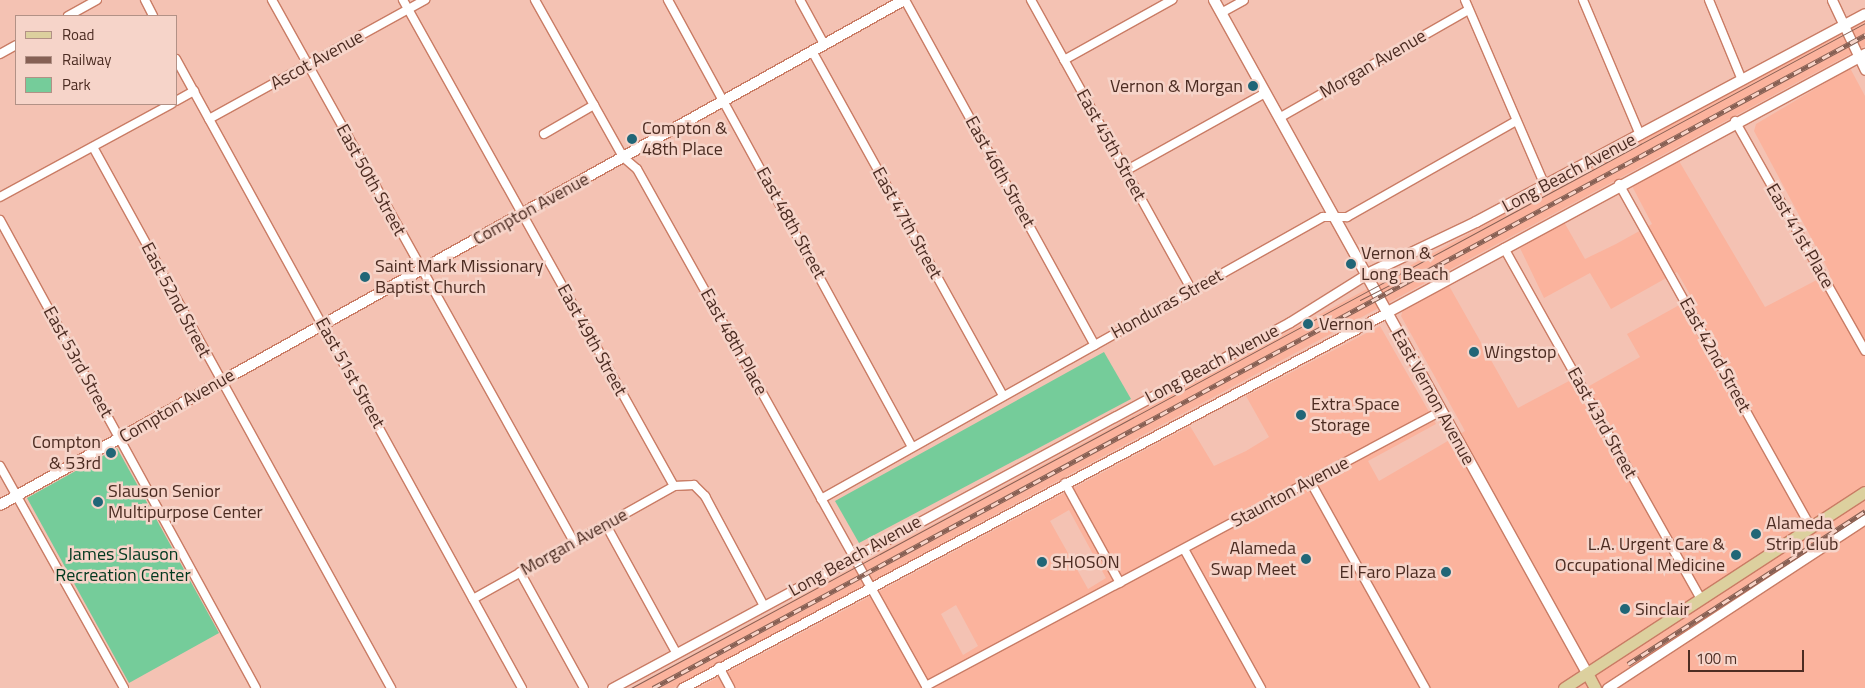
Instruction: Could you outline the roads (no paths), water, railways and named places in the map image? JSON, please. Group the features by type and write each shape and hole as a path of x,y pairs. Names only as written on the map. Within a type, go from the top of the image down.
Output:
{"main road":[{"name":"Compton Avenue","path":"0,505 323,323 905,0"},
{"name":"East Vernon Avenue","path":"1214,0 1365,276 1595,688"},
{"name":"Long Beach Avenue","path":"1365,276 1545,186 1865,14"},
{"name":"Long Beach Avenue","path":"1386,313 1735,121 1862,56"},
{"path":"1564,688 1865,492"}],"street":[{"path":"70,15 97,0"},
{"path":"144,0 152,15"},
{"name":"East 50th Street","path":"272,0 574,542"},
{"name":"East 49th Street","path":"403,0 674,486"},
{"name":"Ascot Avenue","path":"210,119 425,0"},
{"name":"East 48th Place","path":"535,0 623,157 637,169 820,499 927,687"},
{"name":"East 48th Street","path":"668,0 912,447"},
{"path":"800,0 824,44"},
{"name":"East 46th Street","path":"905,0 1095,345"},
{"name":"East 45th Street","path":"1031,0 1192,290"},
{"path":"1064,60 1172,0"},
{"path":"1221,13 1244,0"},
{"path":"1464,0 1545,186"},
{"path":"1583,0 1640,135"},
{"path":"1709,0 1742,80"},
{"path":"1832,0 1843,26 1862,56 1865,70"},
{"name":"Morgan Avenue","path":"1279,118 1468,10"},
{"path":"0,54 15,46"},
{"name":"East 47th Street","path":"812,51 1003,396"},
{"name":"East 51st Street","path":"178,63 323,323 522,688"},
{"path":"178,100 194,91"},
{"path":"1125,170 1265,93"},
{"path":"0,197 169,105"},
{"path":"544,134 594,105"},
{"name":"Honduras Street","path":"820,499 1323,217 1347,217 1516,121"},
{"name":"East 41st Place","path":"1735,121 1865,351"},
{"name":"East 52nd Street","path":"93,148 391,688"},
{"name":"East 42nd Street","path":"1619,184 1811,527"},
{"name":"East 53rd Street","path":"0,220 4,236 121,438 256,688"},
{"name":"East 43rd Street","path":"1504,248 1701,599"},
{"name":"Long Beach Avenue","path":"612,688 1290,322 1365,276"},
{"name":"Long Beach Avenue","path":"682,688 870,586 1386,313"},
{"name":"Staunton Avenue","path":"927,687 1120,582 1441,412"},
{"path":"0,466 124,688"},
{"path":"1310,481 1425,688"},
{"path":"1066,483 1120,582"},
{"path":"674,486 694,485 705,496 764,606"},
{"name":"Morgan Avenue","path":"473,599 674,486"},
{"path":"1607,688 1865,519"},
{"path":"606,525 677,654"},
{"path":"1184,549 1261,688"},
{"path":"520,572 584,688"},
{"path":"719,667 730,688"}],"tram line":[{"path":"631,688 1865,23"},
{"path":"1360,300 1393,283"}],"railway":[{"path":"653,688 1865,35"},
{"path":"1628,664 1865,511"}],"place":[{"name":"Vernon & Morgan","path":"1253,86"},
{"name":"Compton & 48th Place","path":"632,139"},
{"name":"Vernon & Long Beach","path":"1351,264"},
{"name":"Saint Mark Missionary Baptist Church","path":"365,277"},
{"name":"Vernon","path":"1308,324"},
{"name":"Wingstop","path":"1474,352"},
{"name":"Extra Space Storage","path":"1301,415"},
{"name":"Compton & 53rd","path":"111,453"},
{"name":"Slauson Senior Multipurpose Center","path":"98,502"},
{"name":"Alameda Strip Club","path":"1756,534"},
{"name":"L.A. Urgent Care & Occupational Medicine","path":"1736,555"},
{"name":"Alameda Swap Meet","path":"1306,559"},
{"name":"SHOSON","path":"1042,562"},
{"name":"El Faro Plaza","path":"1446,572"},
{"name":"Sinclair","path":"1625,609"}],"park label":[{"name":"James Slauson Recreation Center","path":"123,565"}]}
